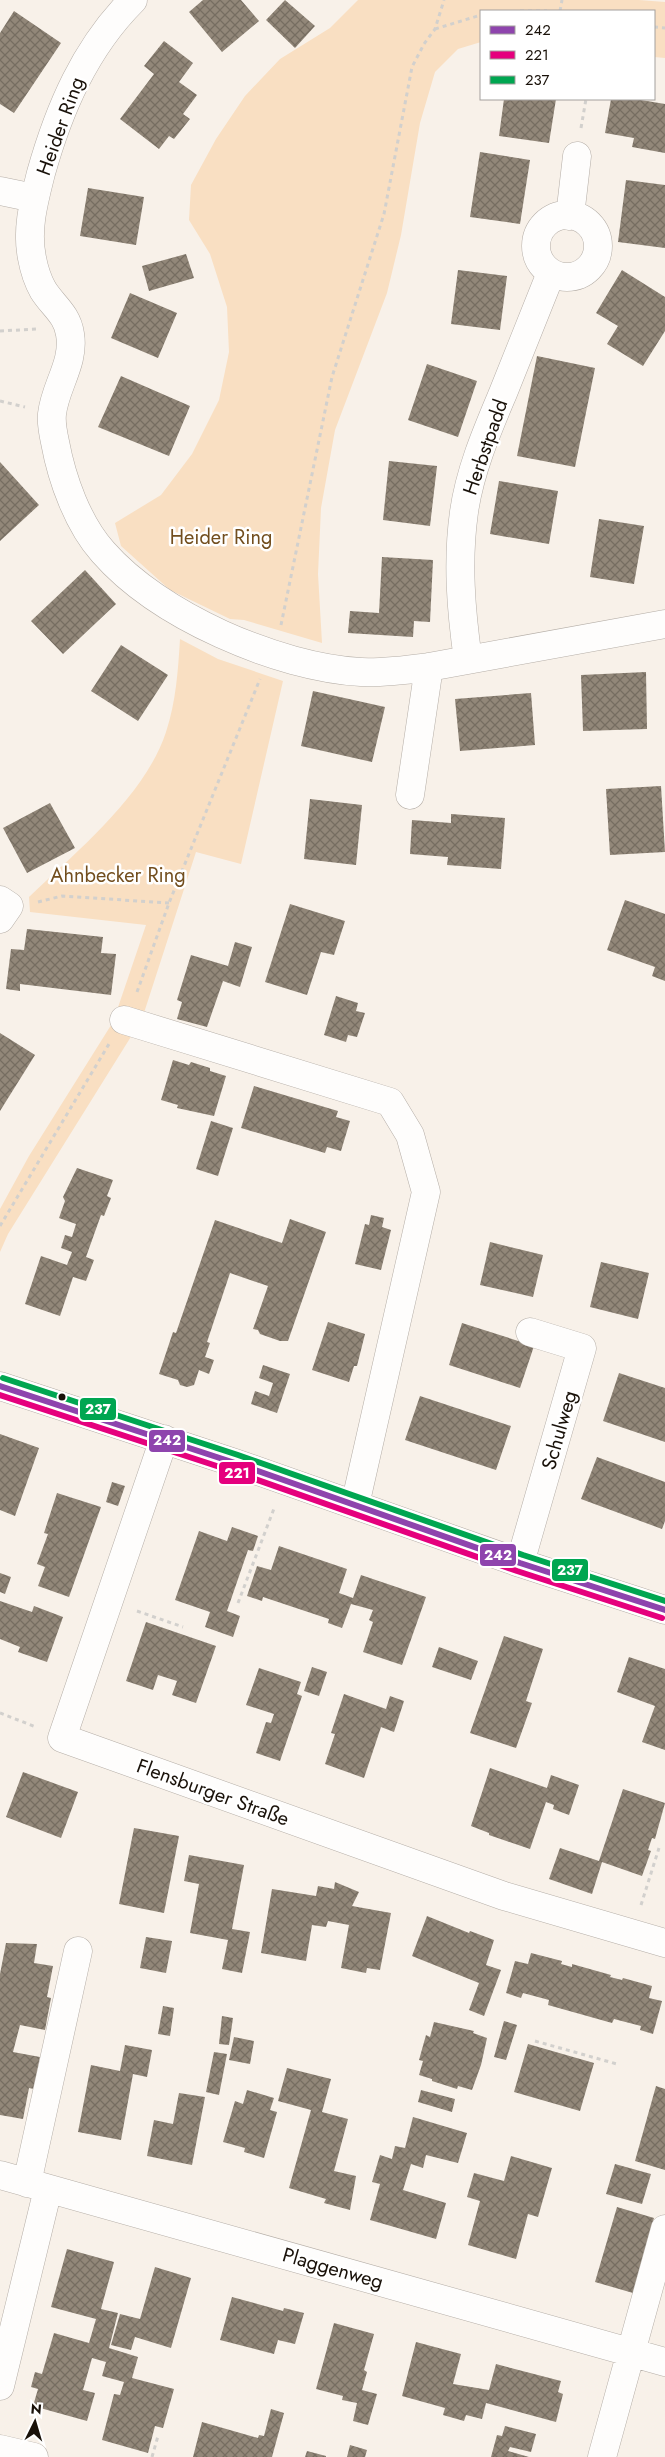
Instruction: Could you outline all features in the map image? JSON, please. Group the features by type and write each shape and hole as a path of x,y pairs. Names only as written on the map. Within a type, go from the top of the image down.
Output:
{"street":[{"name":"Heider Ring","path":"125,3 86,59 58,118 34,198 30,224 32,260 43,290 68,321 72,342 69,362 52,413 56,446 70,493 83,521 101,550 143,589 189,618 226,636 270,653 314,664 359,672 393,672 429,668 665,624"},
{"path":"570,216 577,156"},
{"name":"Heider Ring","path":"0,191 34,198"},
{"path":"560,216 580,218 594,232 598,241 598,251 589,269 580,274 561,277 551,273 543,266 538,257 536,247 542,228 550,220 560,216"},
{"name":"Herbstpadd","path":"468,660 460,596 460,568 464,511 470,481 481,447 551,273"},
{"path":"410,795 429,668"},
{"path":"124,1020 390,1102 410,1135 426,1192 355,1505"},
{"name":"Schulweg","path":"520,1563 582,1348 530,1332"},
{"path":"0,1386 164,1439 520,1563 665,1610"},
{"path":"62,1738 164,1439"},
{"name":"Flensburger Straße","path":"62,1738 504,1896 665,1943"},
{"path":"0,2386 78,1951"},
{"name":"Plaggenweg","path":"0,2175 665,2362"},
{"path":"602,2457 665,2229"},
{"path":"0,2449 34,2457"}],"path":[{"path":"435,29 480,15"},
{"path":"3,908 62,896 169,903"},
{"path":"238,1603 274,1509 282,1479"},
{"path":"109,1601 184,1627"},
{"path":"0,1713 62,1738"},
{"path":"632,1933 658,1848"},
{"path":"535,2041 617,2064"},
{"path":"152,2457 158,2436"}],"green space":[{"path":"358,0 639,0 665,2 665,58 655,57 655,10 480,10 480,42 458,49 435,72 420,123 401,235 387,293 335,430 321,508 318,574 322,643 244,620 230,619 170,590 121,546 115,523 161,495 192,454 219,400 229,352 227,307 210,254 189,220 191,185 216,139 245,96 280,59 330,28"},
{"name":"Ahnbecker Ring","path":"180,639 218,659 283,681 241,864 196,852 142,1019 8,1234 0,1252 0,1209 29,1156 113,1022 146,925 30,912 29,897 108,821 126,800 156,756 166,732 172,709"}],"building":[{"path":"203,0 241,0 259,21 222,52 189,12"},
{"path":"285,0 315,26 295,48 266,20"},
{"path":"14,11 61,43 14,113 0,104 0,33"},
{"path":"164,41 193,63 179,82 197,95 183,114 190,119 174,139 169,136 159,149 120,119 154,74 144,66"},
{"path":"504,100 556,100 549,143 499,136"},
{"path":"611,100 641,100 665,104 665,153 632,147 634,138 605,133"},
{"path":"480,152 530,160 520,224 470,217"},
{"path":"626,180 665,185 665,248 618,242"},
{"path":"88,188 144,197 136,245 80,236"},
{"path":"186,254 194,278 149,291 142,266"},
{"path":"458,270 507,276 500,330 451,324"},
{"path":"622,270 665,297 665,331 643,366 607,344 618,326 596,313"},
{"path":"130,293 177,313 158,358 111,338"},
{"path":"537,356 595,368 575,467 517,456"},
{"path":"427,364 477,381 458,437 408,420"},
{"path":"121,376 190,406 169,456 98,427"},
{"path":"389,461 437,466 430,526 383,520"},
{"path":"0,462 39,505 0,541"},
{"path":"499,481 558,491 549,544 490,534"},
{"path":"599,519 644,526 634,584 590,577"},
{"path":"382,557 433,560 430,622 414,621 413,637 348,633 350,611 379,613"},
{"path":"85,570 116,604 63,654 31,621"},
{"path":"121,645 168,675 138,721 91,691"},
{"path":"646,672 647,729 583,731 581,675"},
{"path":"313,691 385,707 372,762 301,746"},
{"path":"531,693 535,745 460,751 455,699"},
{"path":"661,786 665,852 610,855 606,789"},
{"path":"310,799 362,805 356,865 304,859"},
{"path":"50,803 75,848 27,873 3,828"},
{"path":"451,814 505,818 501,869 447,865 448,857 410,854 412,820 451,823"},
{"path":"625,900 665,914 665,981 652,976 655,967 607,950"},
{"path":"290,904 345,921 334,955 321,952 307,995 265,982"},
{"path":"27,929 103,937 101,953 116,954 111,995 20,984 20,991 6,989 11,949 24,950"},
{"path":"235,942 252,947 240,987 223,981 207,1027 177,1019 182,1002 177,1000 191,955 228,966"},
{"path":"336,996 358,1003 356,1011 365,1013 357,1037 348,1035 346,1042 324,1035"},
{"path":"0,1033 35,1055 0,1111"},
{"path":"173,1060 189,1065 191,1062 226,1076 214,1116 177,1108 178,1105 161,1100"},
{"path":"254,1086 338,1111 336,1117 350,1121 341,1151 327,1147 325,1153 241,1128"},
{"path":"211,1121 233,1128 218,1176 196,1169"},
{"path":"77,1168 113,1180 107,1196 111,1198 104,1216 101,1215 86,1257 94,1260 86,1281 73,1277 60,1316 25,1304 41,1256 67,1265 72,1252 61,1248 65,1235 72,1237 76,1224 59,1218 65,1201 63,1197"},
{"path":"371,1215 384,1218 382,1227 391,1230 381,1270 355,1264 365,1224 369,1225"},
{"path":"290,1219 326,1232 288,1341 280,1341 260,1334 258,1330 253,1329 268,1286 230,1273 207,1342 210,1343 205,1357 214,1360 209,1374 199,1370 194,1385 187,1387 180,1385 178,1380 159,1374 173,1332 176,1333 215,1220 282,1243"},
{"path":"490,1242 543,1255 533,1297 480,1285"},
{"path":"601,1262 649,1273 638,1319 590,1307"},
{"path":"328,1322 365,1334 357,1366 354,1366 349,1382 312,1370"},
{"path":"462,1323 534,1346 520,1388 449,1365"},
{"path":"263,1365 290,1374 277,1413 251,1404 255,1391 269,1396 273,1383 259,1378"},
{"path":"619,1373 665,1388 665,1442 603,1421"},
{"path":"420,1396 511,1426 496,1470 405,1440"},
{"path":"0,1434 39,1448 15,1516 0,1510"},
{"path":"597,1457 665,1482 665,1521 662,1529 581,1499"},
{"path":"112,1482 125,1486 118,1506 106,1502"},
{"path":"57,1493 101,1507 69,1597 38,1586 45,1567 37,1564 48,1534 44,1533"},
{"path":"232,1527 258,1536 253,1551 248,1550 227,1611 240,1616 233,1637 205,1627 210,1612 175,1600 199,1531 227,1541"},
{"path":"279,1546 347,1569 339,1593 353,1598 361,1575 426,1597 402,1665 363,1652 373,1622 369,1620 373,1610 351,1604 342,1628 328,1623 329,1619 263,1597 262,1601 247,1596 257,1566 271,1570"},
{"path":"0,1573 11,1577 5,1594 0,1592"},
{"path":"0,1601 32,1612 34,1606 63,1617 47,1662 18,1652 20,1647 0,1639"},
{"path":"146,1622 216,1646 196,1703 172,1695 177,1681 158,1675 153,1690 126,1681"},
{"path":"504,1636 543,1649 526,1701 532,1703 516,1748 470,1733"},
{"path":"439,1647 478,1661 471,1680 432,1667"},
{"path":"629,1657 665,1669 665,1750 642,1742 655,1706 617,1692"},
{"path":"312,1667 327,1672 319,1696 304,1691"},
{"path":"259,1668 301,1682 297,1694 302,1696 280,1761 256,1753 266,1722 271,1723 274,1714 246,1705"},
{"path":"344,1694 386,1709 390,1696 404,1701 394,1732 381,1727 364,1778 325,1764 335,1734 331,1733"},
{"path":"490,1768 547,1788 551,1775 579,1785 569,1815 553,1809 554,1805 546,1802 530,1849 489,1835 489,1833 471,1826"},
{"path":"23,1772 78,1792 61,1838 6,1817"},
{"path":"623,1789 665,1803 655,1839 652,1838 648,1850 651,1851 642,1876 602,1862 592,1894 549,1879 560,1848 599,1861"},
{"path":"134,1828 179,1836 164,1913 119,1904"},
{"path":"189,1855 244,1865 232,1929 250,1932 242,1973 222,1969 228,1940 190,1933 199,1884 184,1881"},
{"path":"335,1882 359,1892 352,1906 391,1913 380,1970 367,1968 366,1973 341,1968 349,1925 328,1921 326,1927 312,1925 306,1961 261,1953 272,1889 316,1896 318,1886 334,1889"},
{"path":"427,1916 469,1933 470,1931 494,1940 486,1965 501,1970 484,2016 469,2010 479,1983 412,1956"},
{"path":"146,1937 172,1941 166,1973 140,1968"},
{"path":"6,1943 37,1944 34,1963 53,1966 47,1997 51,1998 45,2030 20,2025 13,2052 40,2057 34,2089 29,2088 23,2119 0,2115 0,1974"},
{"path":"531,1953 562,1961 561,1964 572,1967 572,1964 611,1975 610,1977 622,1980 623,1978 652,1986 649,1998 662,2001 653,2034 640,2030 641,2026 614,2019 612,2023 548,2005 549,2000 523,1993 521,1998 506,1993 515,1961 528,1964"},
{"path":"163,2006 174,2008 170,2036 158,2034"},
{"path":"222,2016 233,2018 229,2045 219,2044"},
{"path":"504,2021 517,2025 506,2060 494,2057"},
{"path":"434,2022 474,2031 473,2033 487,2038 481,2065 472,2090 458,2086 457,2089 419,2075 423,2061 419,2060 426,2035 430,2037"},
{"path":"234,2037 254,2041 250,2064 229,2060"},
{"path":"528,2044 594,2063 580,2111 514,2092"},
{"path":"125,2045 152,2050 147,2077 133,2074 121,2140 78,2132 91,2065 120,2071"},
{"path":"214,2052 227,2054 219,2095 206,2092"},
{"path":"287,2068 331,2079 322,2112 348,2119 334,2171 356,2176 350,2210 324,2203 326,2199 289,2188 311,2110 278,2101"},
{"path":"656,2086 665,2089 665,2170 635,2161"},
{"path":"247,2090 274,2098 270,2110 277,2112 264,2158 244,2152 245,2148 223,2142 235,2101 243,2104"},
{"path":"421,2090 455,2099 452,2112 418,2102"},
{"path":"179,2093 205,2097 192,2165 147,2156 154,2120 173,2124"},
{"path":"413,2117 467,2133 458,2163 426,2155 423,2168 411,2164 403,2190 446,2203 436,2239 370,2220 380,2184 372,2182 380,2155 392,2159 395,2146 405,2148"},
{"path":"511,2156 552,2168 538,2217 528,2214 516,2259 468,2245 480,2201 467,2197 474,2173 504,2181"},
{"path":"615,2164 651,2174 642,2204 606,2194"},
{"path":"617,2207 654,2218 633,2293 595,2282"},
{"path":"67,2249 114,2262 101,2309 118,2313 109,2348 138,2357 132,2378 174,2389 163,2428 155,2426 148,2453 102,2440 114,2394 120,2395 124,2382 102,2376 106,2362 92,2358 83,2390 95,2393 87,2421 33,2406 38,2389 31,2387 35,2372 42,2374 54,2333 89,2343 96,2319 51,2307"},
{"path":"155,2267 191,2278 171,2348 135,2337 131,2350 111,2345 120,2314 140,2319"},
{"path":"232,2297 283,2311 284,2308 304,2313 295,2344 278,2340 274,2354 220,2340"},
{"path":"334,2323 374,2334 364,2370 367,2372 362,2390 377,2394 368,2425 353,2421 357,2403 342,2400 343,2396 316,2389"},
{"path":"416,2342 461,2354 453,2384 489,2390 496,2364 561,2381 558,2392 563,2394 556,2422 486,2403 482,2419 466,2415 464,2421 443,2415 445,2408 402,2396"},
{"path":"271,2409 284,2413 272,2457 193,2457 202,2422 258,2438 259,2435 264,2436"},
{"path":"505,2426 536,2434 531,2452 510,2447 508,2451 529,2457 491,2457 497,2435 502,2436"},
{"path":"350,2445 367,2450 365,2457 347,2457"},
{"path":"307,2451 326,2456 326,2457 305,2457"}],"transit line":[{"name":"237","path":"3,1378 238,1455 523,1555 665,1601"},
{"name":"242","path":"0,1386 235,1463 520,1563 665,1610"},
{"name":"221","path":"0,1395 232,1471 517,1571 662,1618"}]}
